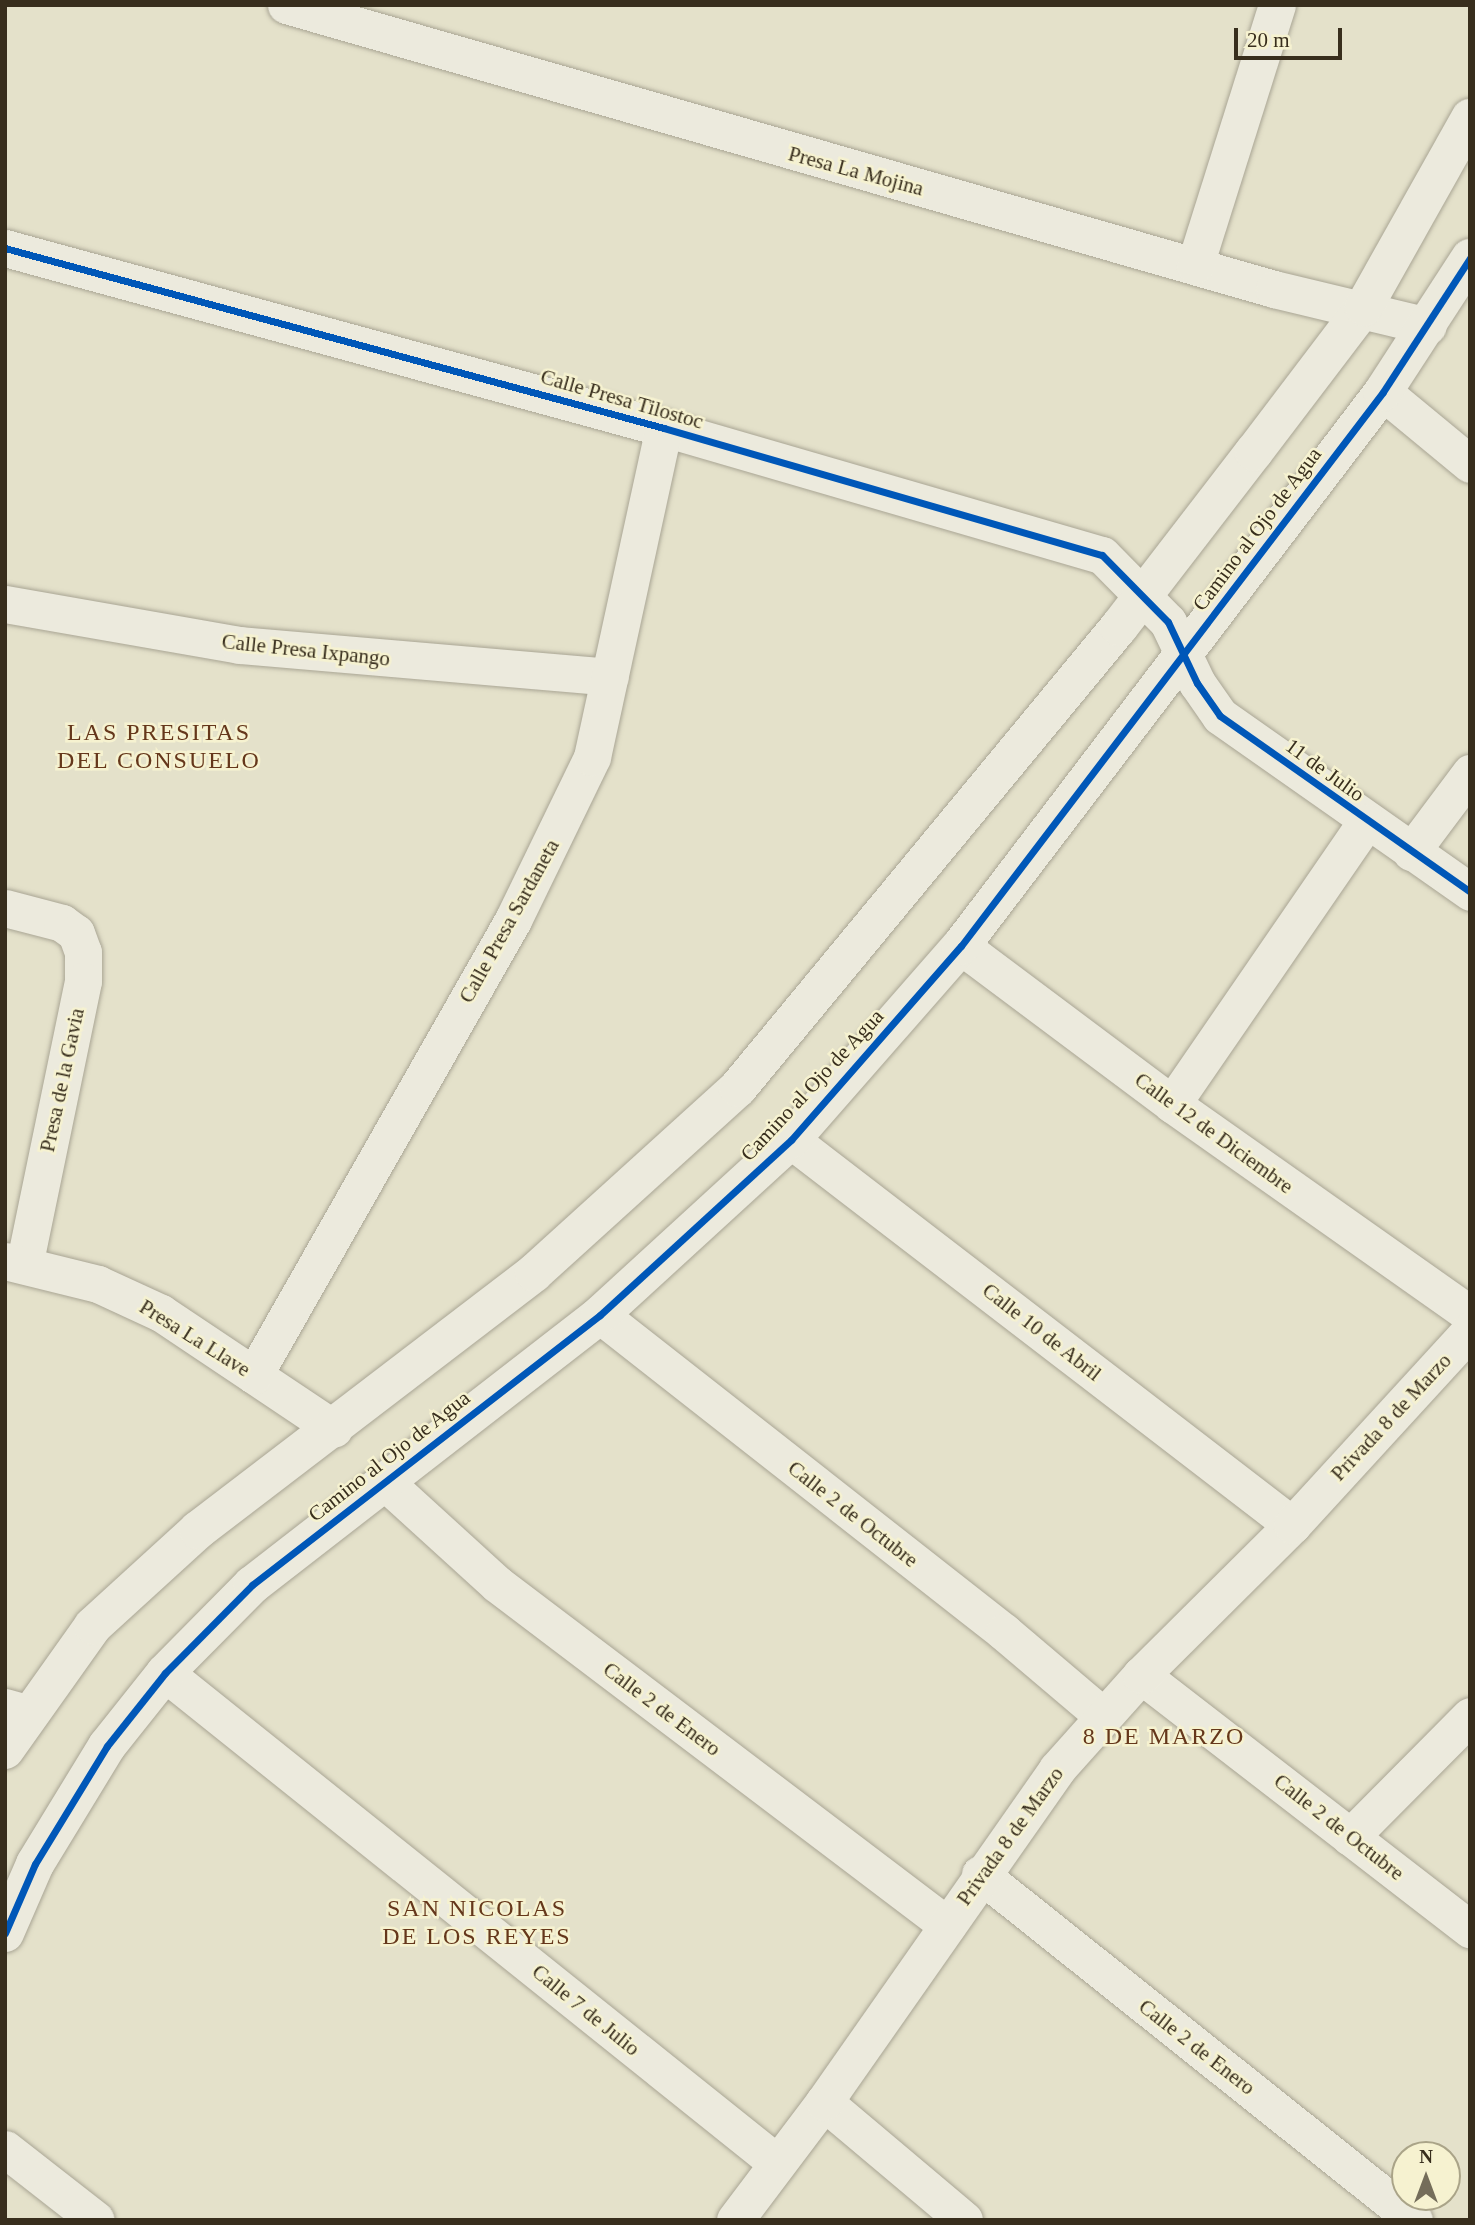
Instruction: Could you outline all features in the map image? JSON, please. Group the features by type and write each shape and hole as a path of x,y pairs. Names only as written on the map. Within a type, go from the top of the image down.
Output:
{"street":[{"name":"Presa La Mojina","path":"286,5 366,16 1274,289 1363,307 1428,326"},
{"path":"1195,265 1277,5"},
{"path":"5,1750 17,1710 93,1626 198,1530 334,1429 534,1273 738,1088 1144,594 1363,307 1470,117"},
{"name":"Calle Presa Tilostoc","path":"5,248 664,428 1102,555 1144,594 1186,654"},
{"name":"Camino al Ojo de Agua","path":"5,1933 35,1864 107,1746 165,1673 252,1585 600,1315 792,1140 961,946 1186,654 1383,392 1470,258"},
{"path":"1383,392 1470,464"},
{"name":"Calle Presa Sardaneta","path":"254,1375 542,862 592,757 664,428"},
{"name":"Calle Presa Ixpango","path":"5,604 239,645 610,677"},
{"name":"11 de Julio","path":"1186,654 1197,683 1220,716 1470,892"},
{"path":"1411,852 1470,773"},
{"name":"11 de Julio","path":"1172,1104 1366,821"},
{"name":"Presa de la Gavia","path":"5,908 42,916 76,933 83,952 83,981 15,1263"},
{"name":"Calle 12 de Diciembre","path":"961,946 1172,1104 1470,1314"},
{"name":"Calle 10 de Abril","path":"792,1140 1292,1525"},
{"name":"Presa La Llave","path":"15,1263 98,1284 161,1312 334,1429"},
{"name":"Calle 2 de Octubre","path":"600,1315 1004,1632 1103,1716"},
{"name":"Privada 8 de Marzo","path":"734,2220 824,2102 1057,1769 1141,1675 1292,1525 1470,1331"},
{"name":"Calle 2 de Enero","path":"385,1482 497,1584 947,1925"},
{"name":"Calle 7 de Julio","path":"165,1673 777,2163"},
{"name":"Calle 2 de Octubre","path":"1141,1675 1470,1929"},
{"path":"1350,1837 1470,1716"},
{"name":"Calle 2 de Enero","path":"981,1874 1414,2220"},
{"path":"824,2102 964,2220"},
{"path":"5,2150 96,2220"}],"cycle path":[{"path":"5,248 664,428 1102,555 1168,622 1197,683 1220,716 1470,892"},
{"path":"5,1933 35,1864 107,1746 165,1673 252,1585 600,1315 791,1140 961,946 1383,392 1470,258"}],"district":[{"name":"LAS PRESITAS DEL CONSUELO","path":"159,747"},
{"name":"8 DE MARZO","path":"1164,1737"},
{"name":"SAN NICOLAS DE LOS REYES","path":"477,1923"}]}
